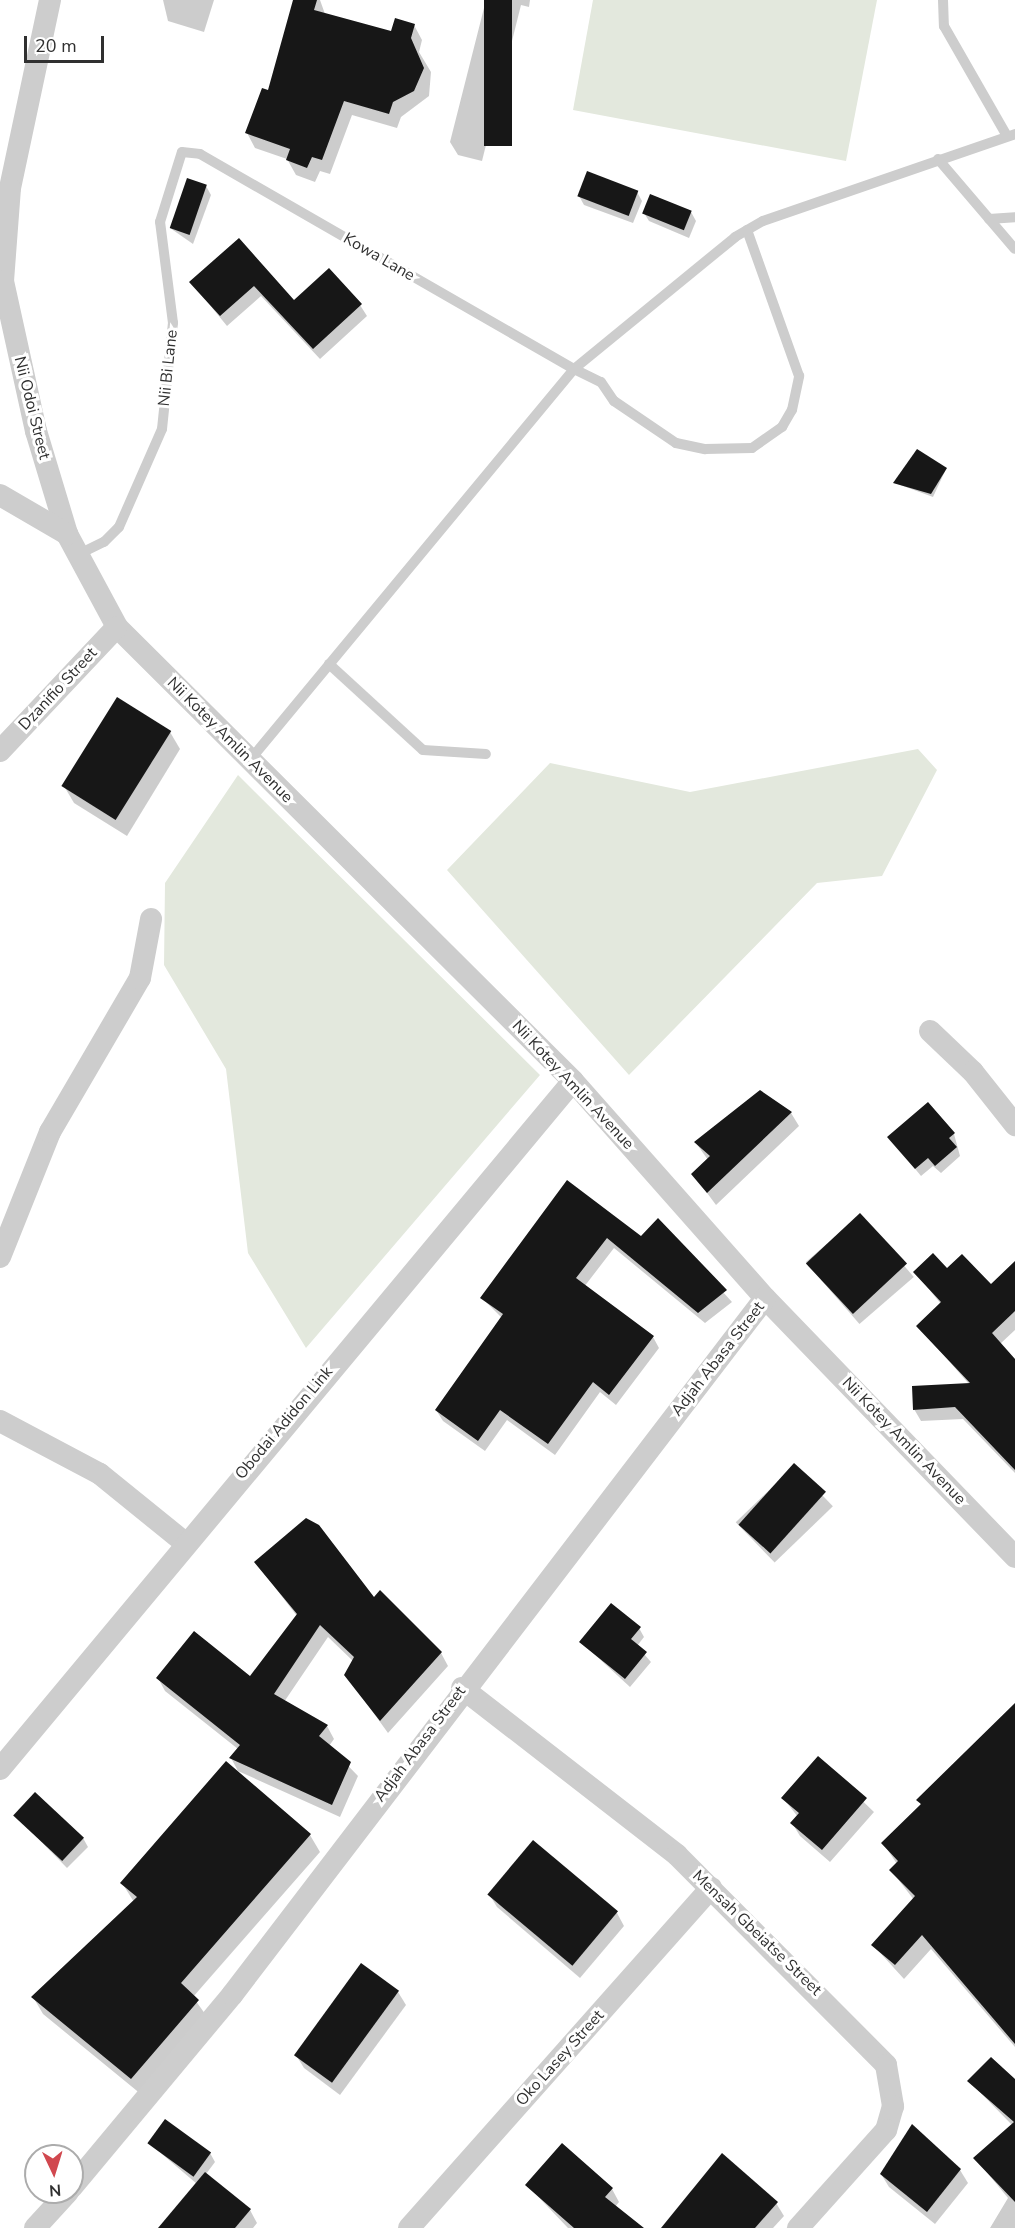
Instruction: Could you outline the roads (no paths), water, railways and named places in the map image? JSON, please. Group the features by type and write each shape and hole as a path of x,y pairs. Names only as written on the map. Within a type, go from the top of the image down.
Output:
{"street":[{"name":"Nii Odoi Street","path":"50,0 10,188 3,281 36,431 67,534 76,556 117,627"},
{"path":"0,495 67,534"},
{"name":"Dzanifio Street","path":"0,751 117,627"},
{"name":"Nii Kotey Amlin Avenue","path":"117,627 573,1081 765,1298 1015,1557"},
{"path":"0,1257 50,1131 140,978 151,919"},
{"path":"930,1031 973,1072 1015,1125"},
{"name":"Obodai Adidon Link","path":"4,1755 573,1081"},
{"name":"Adjah Abasa Street","path":"84,2173 232,1995 462,1688 765,1298"},
{"path":"0,1421 99,1474 183,1542"},
{"name":"Mensah Gbeiatse Street","path":"462,1688 677,1855 886,2065 893,2106 886,2130 798,2228"},
{"name":"Oko Lasey Street","path":"409,2228 711,1888"},
{"path":"35,2228 57,2204"}],"lane":[{"path":"250,760 574,369 747,230 794,206 1011,135 944,26 943,0"},
{"name":"Kowa Lane","path":"182,152 200,154 574,369 601,382 614,401 676,443 729,450 768,440 792,410 799,376 747,230"},
{"name":"Nii Bi Lane","path":"76,556 104,542 119,527 162,429 173,323 160,222 182,152"},
{"path":"938,159 1015,249"},
{"path":"989,219 1015,216"},
{"path":"329,664 423,750 486,754"}]}
